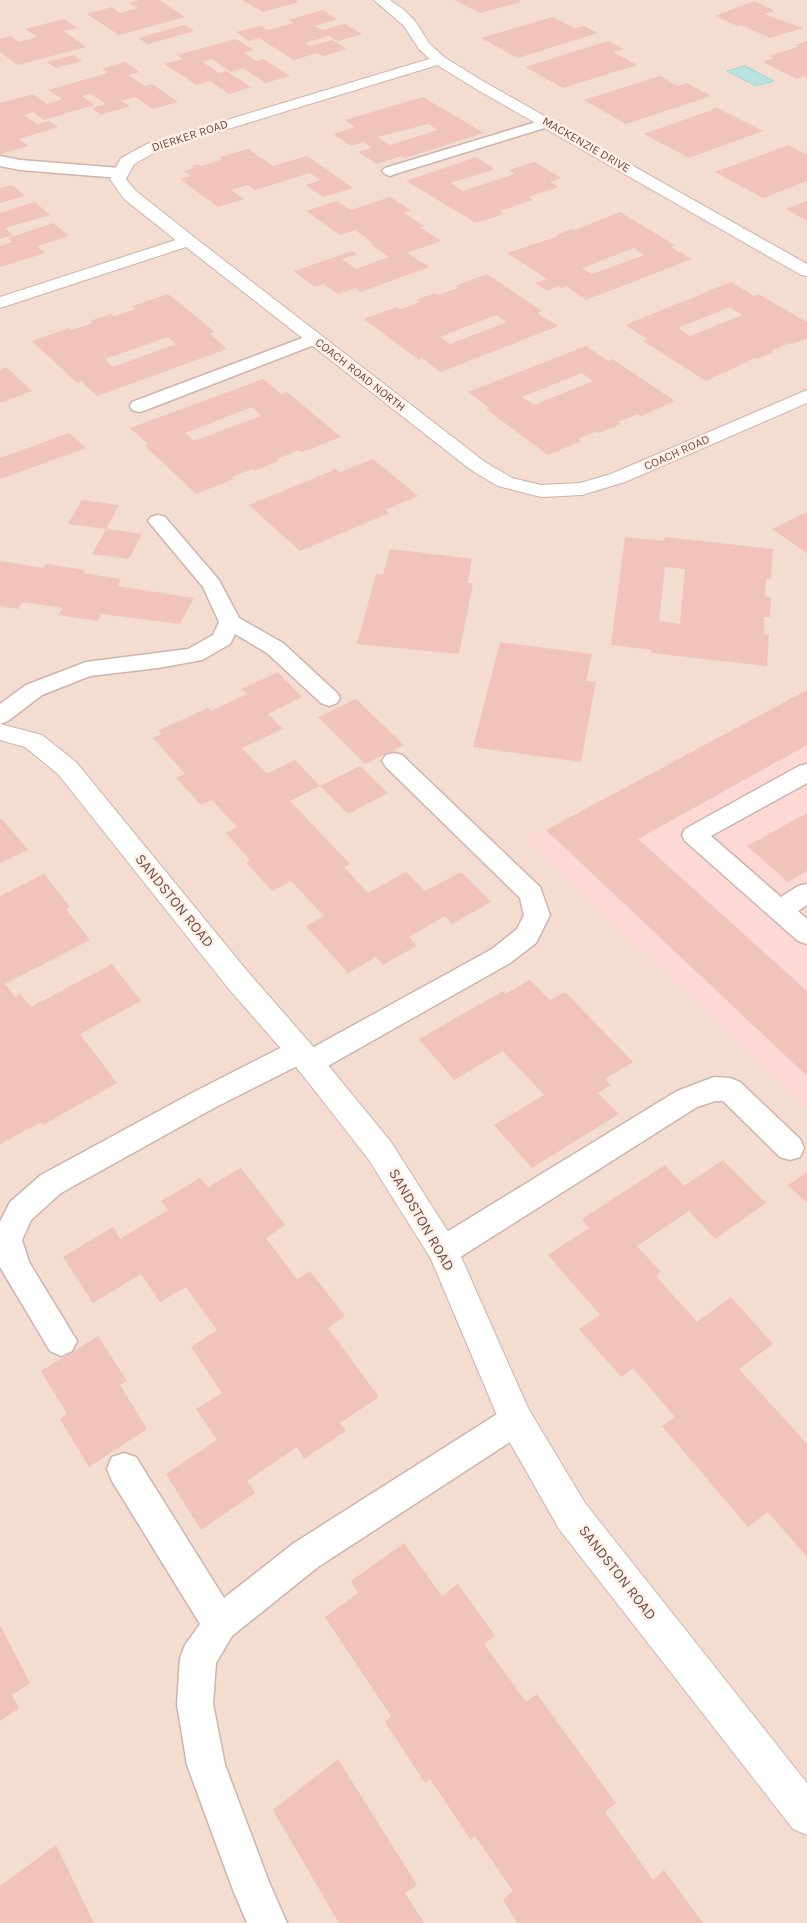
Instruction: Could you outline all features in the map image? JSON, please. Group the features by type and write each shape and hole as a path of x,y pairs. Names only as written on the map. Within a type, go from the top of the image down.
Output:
{"street":[{"name":"MACKENZIE DRIVE","path":"381,0 410,24 424,46 439,60 807,271"},
{"name":"DIERKER ROAD","path":"120,173 127,161 153,147 439,60"},
{"path":"120,173 118,178 130,195 188,241"},
{"path":"0,303 188,241"},
{"name":"COACH ROAD NORTH","path":"188,241 478,466 505,482 541,491"},
{"name":"COACH ROAD","path":"541,491 582,489 618,478 807,396"},
{"name":"SANDSTON ROAD","path":"0,732 33,741 68,768 238,980 304,1057 380,1151 443,1251 516,1420 572,1516 807,1815"}],"lane":[{"path":"390,171 546,123"},
{"path":"0,161 20,165 120,173"},
{"path":"139,406 313,339"},
{"path":"158,521 212,585 230,622 275,648 329,698"},
{"path":"0,716 34,690 86,669 194,655 222,639 230,622"},
{"path":"61,1341 14,1267 7,1240 20,1211 51,1184 202,1101 304,1057 501,956 527,936 537,915 531,894 394,761"},
{"path":"807,772 694,835 807,934"},
{"path":"780,910 807,894"},
{"path":"443,1251 688,1099 714,1089 730,1090 790,1148"},
{"path":"267,1923 252,1890 206,1765 195,1704 198,1658 220,1624 306,1555 516,1420"},
{"path":"124,1470 220,1624"}],"shaded area":[{"path":"0,0 807,0 807,690 526,839 807,1108 807,1923 0,1923"},
{"path":"807,690 807,1108 525,839 546,830"}],"water":[{"path":"745,66 774,81 756,86 727,71"}],"building":[{"path":"139,0 159,0 185,17 119,35 87,14 112,7 120,13 138,8 129,3"},
{"path":"242,0 296,0 299,2 263,12"},
{"path":"454,0 518,0 521,2 480,13"},
{"path":"754,1 775,11 764,14 803,28 770,38 715,16"},
{"path":"322,10 337,19 315,26 322,30 345,24 362,34 338,41 329,36 305,43 310,46 332,40 347,49 323,56 317,53 294,60 259,38 249,41 236,32 261,26 268,30 294,23 289,20"},
{"path":"552,17 575,28 584,26 598,33 518,58 481,38"},
{"path":"64,19 77,28 64,31 86,47 18,65 0,52 0,39 11,36 18,42 37,37 25,29"},
{"path":"184,25 194,31 148,44 138,38"},
{"path":"236,39 254,50 244,53 257,61 263,59 290,76 265,83 243,68 231,72 212,59 202,62 219,73 226,71 251,87 229,94 210,81 197,85 164,64 183,59 177,55"},
{"path":"608,41 623,49 613,52 637,65 563,88 525,67"},
{"path":"807,41 807,78 805,76 797,79 763,62 774,58 769,56 800,46 796,45"},
{"path":"73,55 82,61 56,68 47,62"},
{"path":"125,62 140,72 128,75 145,86 152,84 178,102 153,109 135,97 121,101 130,106 101,115 92,108 106,104 91,94 82,96 94,105 44,120 33,112 24,115 37,124 49,121 58,127 19,139 28,146 0,154 0,103 33,94 47,104 62,99 48,90 108,73 102,69"},
{"path":"660,76 678,86 687,83 711,96 626,124 584,100"},
{"path":"423,97 484,133 405,158 402,156 377,164 358,152 372,148 363,142 351,146 333,134 355,127 345,120","holes":["428,124 438,130 390,145 377,137"]},
{"path":"717,108 763,131 689,158 644,134"},
{"path":"789,145 807,155 807,181 763,198 715,172"},
{"path":"248,149 273,166 307,156 353,188 323,197 306,185 320,180 310,173 256,190 248,185 231,190 244,199 218,207 180,179 191,176 184,171 194,168 191,166 198,164 201,166 223,159 220,157"},
{"path":"476,157 495,169 451,183 463,191 515,174 509,170 534,162 561,178 550,182 558,187 528,197 533,200 500,211 504,214 476,223 406,181"},
{"path":"12,185 25,196 0,203 0,188"},
{"path":"390,197 411,210 404,213 424,226 420,227 441,241 407,253 429,267 361,292 355,288 338,294 324,284 315,287 294,271 352,251 357,254 342,259 356,269 389,257 370,244 373,243 355,230 340,235 306,211 336,201 351,210"},
{"path":"807,201 807,221 786,209"},
{"path":"35,202 50,215 5,228 13,235 0,239 0,213"},
{"path":"620,212 675,245 671,247 692,259 586,300 566,286 561,288 558,286 547,291 535,283 547,279 507,253 559,236 556,235 572,229 575,230","holes":["634,248 644,255 592,274 582,268"]},
{"path":"53,223 69,236 37,246 45,253 0,267 0,246 12,242 8,238"},
{"path":"487,274 542,311 537,313 558,326 441,372 422,358 419,360 364,319 397,307 401,309 420,302 416,300 435,293 438,295 458,288 455,286","holes":["496,315 507,322 450,344 440,337"]},
{"path":"731,282 754,296 758,294 807,322 807,338 771,351 774,352 757,359 755,358 706,381 643,341 647,339 625,325","holes":["730,307 742,315 690,336 678,328"]},
{"path":"168,294 215,332 210,334 227,349 97,396 81,381 77,383 32,341 69,328 72,330 93,323 90,321 111,314 114,316 136,309 133,306","holes":["168,337 176,344 113,367 105,359"]},
{"path":"586,346 608,361 612,359 675,401 641,416 638,414 618,422 621,424 599,433 596,431 578,439 581,441 548,455 486,409 490,408 468,392","holes":["582,373 593,381 534,405 522,397"]},
{"path":"6,367 32,391 0,403 0,370"},
{"path":"263,379 281,394 287,392 341,437 302,452 299,450 277,459 279,461 254,471 252,469 231,477 234,479 196,494 145,446 148,444 130,428","holes":["252,407 261,416 194,441 185,433"]},
{"path":"69,433 86,448 0,479 0,458"},
{"path":"373,459 418,496 385,510 389,513 300,551 249,505 336,469 340,472"},
{"path":"82,500 119,505 106,529 68,524"},
{"path":"807,512 807,553 772,529"},
{"path":"106,529 142,534 129,559 92,554"},
{"path":"625,537 664,541 665,537 773,549 771,579 766,579 765,597 771,597 770,617 764,617 764,634 769,634 767,666 651,653 652,650 611,645","holes":["665,567 685,569 680,624 659,621"]},
{"path":"390,549 472,559 468,583 473,583 459,654 357,644 376,574 383,575"},
{"path":"0,561 43,568 46,564 85,570 83,573 121,579 117,586 194,598 180,624 101,614 98,621 58,615 63,608 22,602 18,609 0,606"},
{"path":"500,642 592,654 586,681 596,682 581,762 473,747"},
{"path":"278,672 302,697 268,714 283,729 242,748 267,774 295,760 320,786 290,801 350,864 344,867 368,893 406,872 425,891 461,872 491,902 452,924 445,916 409,937 416,946 383,965 376,957 348,973 306,926 324,916 291,881 272,891 246,862 250,860 226,833 237,827 212,800 201,805 176,778 185,774 153,738 161,734 159,730 208,708 211,711 247,694 241,689"},
{"path":"807,690 807,745 638,839 807,991 807,1076 546,830"},
{"path":"356,699 404,745 365,764 318,717"},
{"path":"360,766 388,793 348,814 320,786"},
{"path":"807,813 807,871 788,882 747,846"},
{"path":"2,819 28,850 0,863 0,820"},
{"path":"44,874 70,907 66,909 90,940 5,984 15,997 20,994 31,1007 112,964 141,1001 80,1034 117,1083 43,1125 41,1122 0,1144 0,896"},
{"path":"530,980 550,1000 565,992 633,1062 605,1079 611,1085 598,1093 619,1114 532,1168 494,1125 544,1095 503,1051 454,1080 419,1039 503,991 505,994"},
{"path":"723,1160 766,1203 715,1239 689,1211 637,1246 661,1272 656,1276 697,1322 731,1297 773,1344 739,1369 807,1444 807,1557 768,1512 748,1527 662,1426 675,1417 633,1368 621,1377 579,1329 600,1315 548,1255 589,1228 582,1219 665,1165 684,1186"},
{"path":"241,1168 285,1225 266,1238 297,1279 310,1271 345,1316 328,1328 379,1397 340,1423 346,1431 304,1459 297,1447 247,1481 255,1493 201,1530 166,1474 217,1440 196,1409 222,1393 191,1347 217,1330 186,1287 160,1302 141,1274 93,1303 63,1257 113,1227 120,1239 168,1210 161,1201 200,1178 208,1187"},
{"path":"807,1172 807,1203 788,1185"},
{"path":"98,1336 127,1381 120,1385 147,1429 89,1467 60,1419 67,1414 41,1371"},
{"path":"404,1543 442,1596 458,1584 495,1636 484,1644 526,1702 537,1694 616,1803 605,1812 653,1880 664,1870 703,1923 517,1923 503,1900 513,1891 475,1836 471,1840 430,1779 425,1783 385,1722 391,1716 325,1617 358,1593 351,1581"},
{"path":"0,1625 30,1683 12,1695 19,1708 0,1721"},
{"path":"338,1759 417,1885 405,1893 424,1923 339,1923 273,1810"},
{"path":"56,1845 94,1923 0,1923 0,1886"}]}
